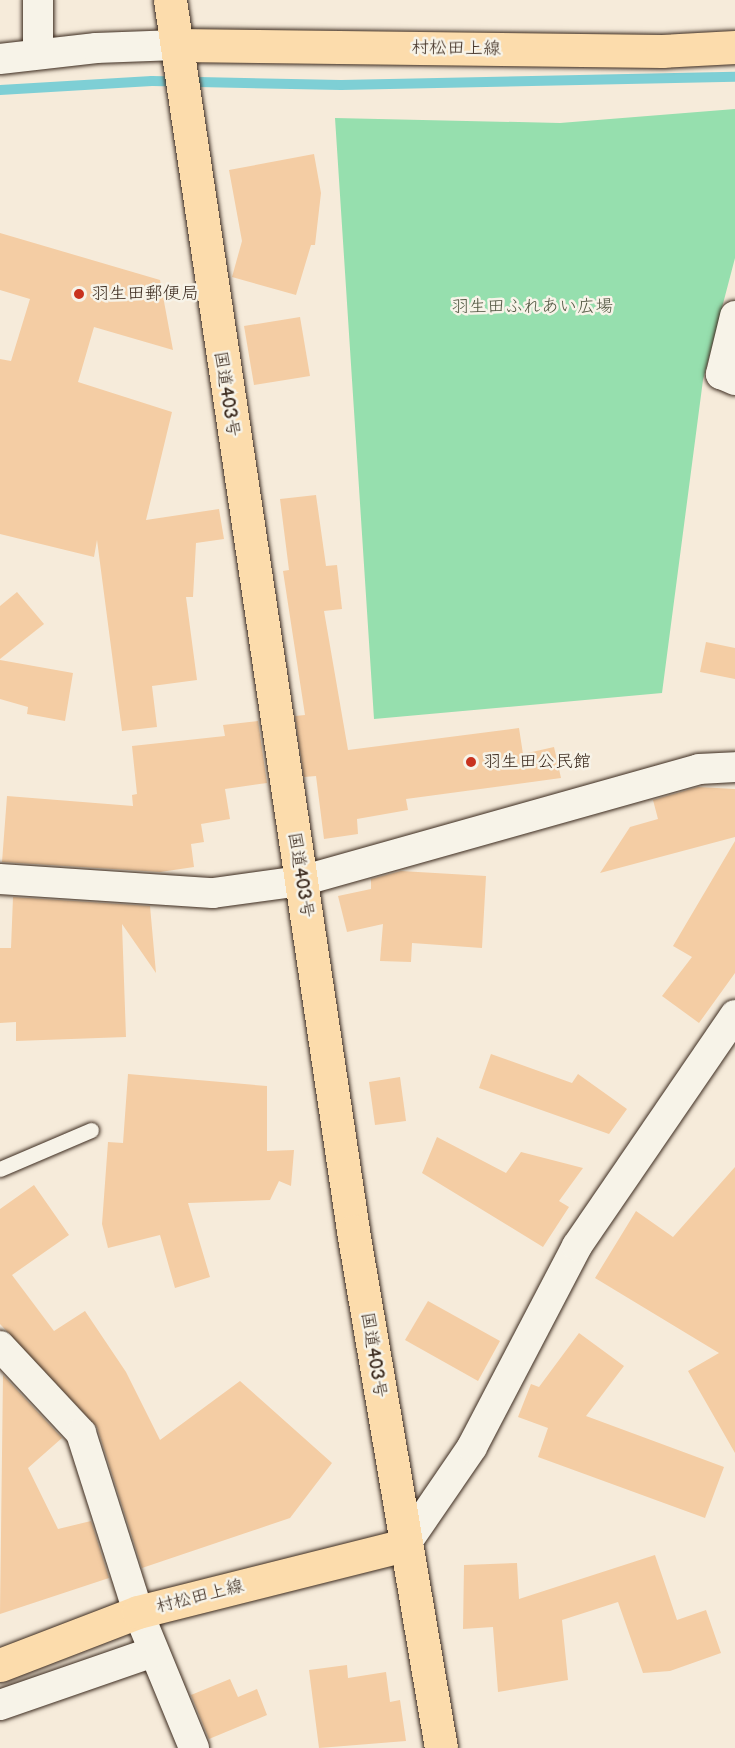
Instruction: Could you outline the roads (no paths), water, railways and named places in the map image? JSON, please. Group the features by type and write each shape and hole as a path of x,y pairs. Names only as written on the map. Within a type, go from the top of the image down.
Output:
{"main road":[{"name":"国道403号","path":"170,0 198,213 301,881 405,1545 441,1748"},
{"name":"村松田上線","path":"177,45 662,51 735,47"},
{"name":"村松田上線","path":"0,1665 138,1612 405,1545"}],"street":[{"path":"38,0 38,53"},
{"path":"0,59 38,53 177,45"},
{"path":"735,316 721,374 735,380"},
{"path":"0,879 213,893 301,881 699,769 735,767"},
{"path":"405,1545 472,1447 577,1246 735,1015"},
{"path":"0,1346 81,1433 138,1612 194,1748"},
{"path":"0,1705 153,1652"}],"lane":[{"path":"0,1169 91,1130"}],"waterway":[{"path":"0,90 152,81 341,85 735,77"}],"place":[{"name":"羽生田郵便局","path":"79,294"},
{"name":"羽生田公民館","path":"471,762"}],"park label":[{"name":"羽生田ふれあい広場","path":"532,307"}]}
